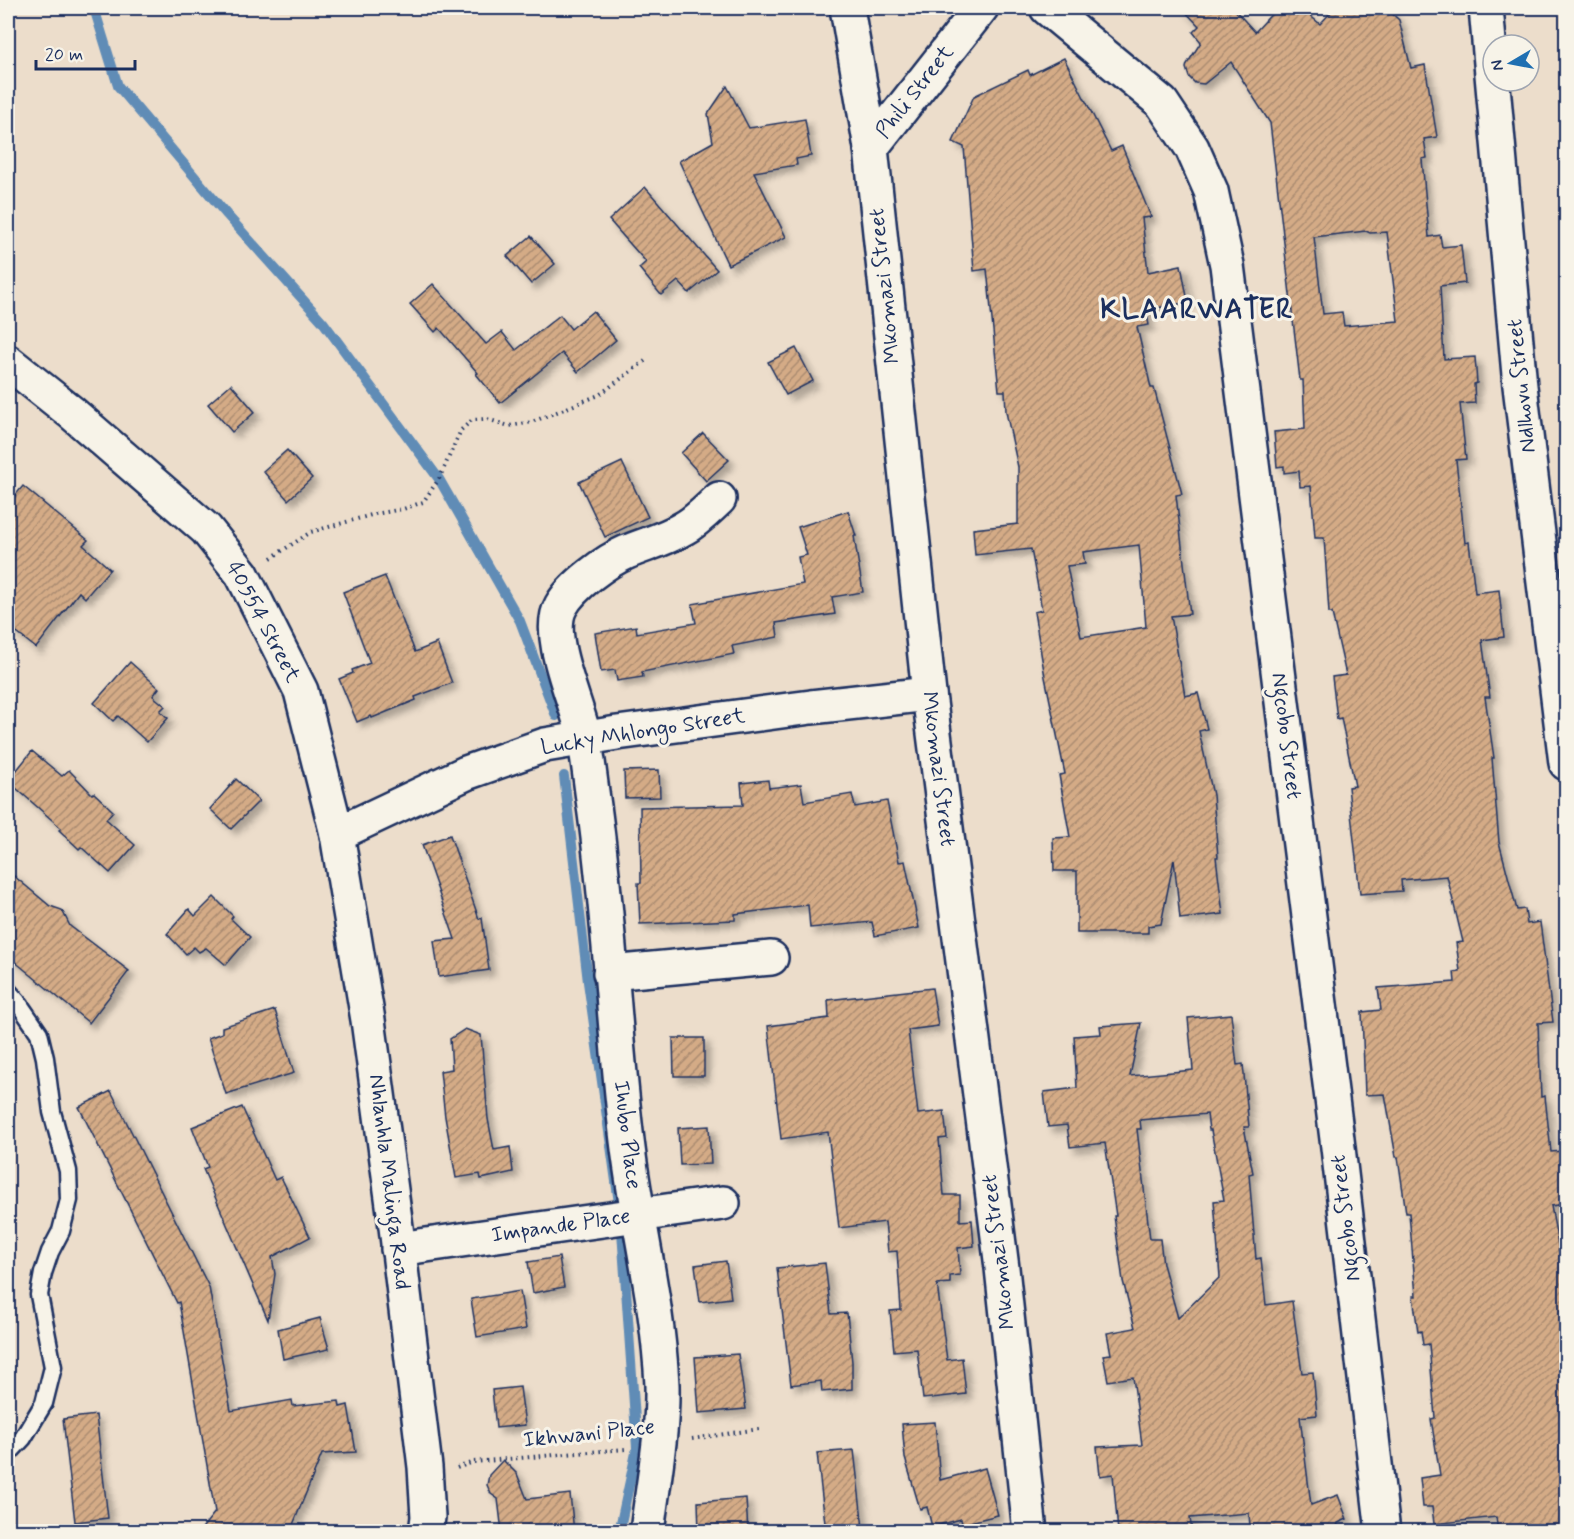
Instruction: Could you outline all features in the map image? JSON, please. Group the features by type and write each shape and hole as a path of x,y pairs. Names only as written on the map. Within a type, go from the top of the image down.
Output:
{"street":[{"name":"Mkomazi Street","path":"847,8 870,148 929,694 1002,1268 1030,1532"},
{"name":"Phili Street","path":"870,148 981,8"},
{"name":"Ngcobo Street","path":"1047,8 1162,103 1192,148 1214,201 1227,265 1383,1532"},
{"name":"Ndlhovu Street","path":"1481,12 1520,386 1566,763"},
{"name":"40554 Street","path":"8,362 72,412 206,529 243,576 301,691 338,834"},
{"name":"Ihubo Place","path":"647,1532 658,1444 662,1386 655,1320 626,1136 601,852 585,738 557,645 558,615 562,604 601,568 624,554 661,541 687,526 718,499"},
{"name":"Lucky Mhlongo Street","path":"338,834 466,773 545,745 811,707 929,694"},
{"name":"Nhlanhla Malinga Road","path":"338,834 368,1020 398,1249 426,1481 428,1517 426,1532"},
{"path":"610,973 771,958"},
{"name":"Impande Place","path":"398,1249 723,1203"}],"lane":[{"path":"8,991 39,1033 45,1058 52,1112 68,1171 69,1200 61,1231 50,1252 43,1273 39,1295 53,1367 44,1403 23,1438 8,1454"}],"path":[{"path":"243,576 311,532 423,502 439,479 461,430 472,420 487,419 509,426 532,422 599,395 645,361"},
{"name":"Ikhwani Place","path":"426,1481 473,1462 658,1444 759,1429"}],"building":[{"path":"1182,8 1233,8 1255,32 1277,8 1301,8 1320,24 1335,8 1386,8 1399,20 1411,68 1425,65 1437,137 1424,139 1427,158 1422,159 1429,237 1440,235 1442,247 1461,245 1465,283 1440,286 1444,359 1475,357 1477,383 1474,384 1475,403 1460,404 1466,459 1456,460 1465,543 1469,542 1475,593 1499,590 1504,637 1482,640 1490,697 1485,697 1494,758 1492,758 1499,842 1517,910 1525,909 1527,924 1540,922 1553,1022 1538,1023 1541,1097 1545,1096 1551,1152 1562,1151 1566,1199 1566,1204 1551,1206 1566,1288 1566,1532 1498,1532 1496,1517 1434,1524 1432,1507 1423,1507 1420,1478 1440,1475 1431,1419 1435,1418 1429,1344 1423,1345 1421,1331 1418,1332 1413,1296 1416,1296 1409,1213 1406,1213 1398,1157 1396,1157 1385,1094 1365,1095 1362,1012 1381,1010 1378,988 1455,982 1454,972 1460,971 1456,943 1463,942 1447,876 1401,880 1402,891 1360,894 1348,787 1355,786 1341,718 1337,719 1332,677 1346,675 1332,613 1329,613 1324,538 1315,538 1311,486 1300,487 1299,471 1284,473 1284,466 1277,467 1274,432 1305,429 1303,380 1300,380 1270,123 1231,62 1204,84 1195,83 1189,77 1187,64 1201,42 1193,32 1199,26","holes":["1366,231 1370,233 1387,232 1398,321 1344,326 1342,312 1323,314 1314,237"]},
{"path":"1064,58 1111,151 1122,146 1151,217 1142,218 1148,272 1181,265 1188,302 1146,310 1149,325 1137,327 1151,388 1154,388 1182,494 1176,495 1190,614 1171,616 1185,696 1198,693 1207,729 1199,731 1213,795 1218,857 1216,857 1223,914 1180,919 1174,859 1161,924 1148,926 1148,933 1077,933 1077,871 1054,871 1053,838 1070,837 1059,775 1065,774 1034,612 1042,610 1031,549 975,555 973,529 1018,524 1018,467 1006,412 1005,391 999,391 987,269 974,271 964,147 953,142 974,96 1028,70 1030,75","holes":["1139,545 1146,627 1081,637 1067,566 1085,564 1083,552"]},
{"path":"727,86 749,128 805,119 811,156 796,159 797,165 754,172 786,237 728,265 679,161 713,142 708,114"},
{"path":"645,187 717,270 689,293 678,281 661,295 639,268 646,262 609,220"},
{"path":"531,236 555,264 531,284 507,256"},
{"path":"433,284 486,344 502,332 516,350 560,315 571,329 593,311 616,340 578,372 562,353 500,403 476,374 478,373 439,328 435,332 410,304"},
{"path":"796,348 813,381 786,395 768,362"},
{"path":"231,384 255,412 232,432 208,404"},
{"path":"703,433 729,460 706,481 681,453"},
{"path":"287,450 312,478 288,500 263,471"},
{"path":"622,462 648,517 605,537 579,482"},
{"path":"23,486 88,540 83,545 110,569 85,598 79,592 36,648 8,626 8,504"},
{"path":"848,511 856,536 854,536 863,592 832,597 835,614 776,623 778,637 732,646 734,654 642,672 643,677 617,681 615,670 601,672 595,633 636,626 637,633 696,623 692,604 803,584 798,557 807,555 798,527"},
{"path":"385,576 415,652 437,643 452,683 415,697 416,700 357,722 339,679 353,673 352,670 370,663 343,592"},
{"path":"130,662 159,688 153,696 165,706 160,711 168,718 147,742 118,716 113,721 94,703"},
{"path":"32,751 62,776 69,770 92,794 94,793 113,811 106,819 135,845 110,873 81,847 79,849 59,830 61,828 8,781"},
{"path":"659,770 660,797 625,798 624,771"},
{"path":"236,779 259,801 231,829 210,809"},
{"path":"768,780 769,788 801,784 804,802 852,794 855,807 887,801 899,862 905,861 919,928 875,936 872,922 810,928 808,905 735,914 735,920 640,924 638,883 641,883 640,807 743,805 741,783"},
{"path":"450,835 479,919 482,918 489,970 439,977 434,941 455,939 422,845"},
{"path":"8,871 50,906 62,910 70,926 129,971 89,1023 8,956"},
{"path":"214,897 233,916 231,919 250,937 226,965 206,948 199,952 194,947 186,954 167,934 189,909 195,916"},
{"path":"932,988 938,1026 908,1030 918,1114 944,1111 947,1138 939,1139 944,1195 960,1195 960,1221 972,1220 974,1246 958,1248 960,1275 950,1276 950,1283 937,1284 947,1360 962,1358 966,1394 923,1399 917,1349 894,1351 890,1311 901,1310 897,1251 888,1252 885,1222 839,1228 828,1132 781,1139 768,1026 829,1018 828,1000"},
{"path":"275,1010 294,1073 226,1094 208,1038 222,1033 222,1027"},
{"path":"1231,1014 1237,1065 1243,1064 1249,1127 1244,1127 1253,1173 1249,1174 1256,1259 1261,1258 1266,1305 1292,1301 1302,1373 1313,1372 1317,1415 1300,1417 1311,1505 1338,1495 1347,1519 1338,1523 1336,1532 1248,1532 1249,1513 1190,1518 1192,1532 1118,1532 1113,1474 1100,1476 1097,1447 1142,1445 1133,1377 1108,1381 1103,1355 1111,1354 1107,1333 1135,1328 1123,1281 1105,1143 1070,1147 1067,1125 1048,1127 1044,1092 1077,1088 1074,1036 1101,1034 1100,1026 1141,1023 1130,1076 1193,1070 1188,1018","holes":["1207,1114 1209,1130 1211,1130 1224,1200 1214,1201 1220,1277 1178,1318 1163,1264 1160,1239 1150,1239 1137,1129 1141,1129 1140,1120"]},
{"path":"465,1029 481,1035 488,1119 494,1150 510,1147 513,1172 481,1179 480,1174 456,1178 445,1117 440,1071 452,1069 450,1039"},
{"path":"673,1038 704,1038 704,1076 674,1076"},
{"path":"111,1091 209,1287 231,1411 292,1400 293,1406 339,1401 340,1407 348,1405 356,1452 322,1454 290,1532 199,1532 215,1512 179,1302 177,1303 79,1107"},
{"path":"242,1107 275,1180 281,1177 310,1237 272,1257 275,1274 268,1320 203,1169 208,1167 192,1127"},
{"path":"709,1126 711,1164 680,1165 678,1128"},
{"path":"559,1257 564,1287 533,1293 528,1262"},
{"path":"726,1261 731,1298 700,1302 695,1265"},
{"path":"825,1263 831,1314 847,1313 852,1389 822,1392 821,1381 791,1385 777,1268"},
{"path":"520,1291 526,1329 477,1337 471,1299"},
{"path":"320,1318 329,1349 283,1359 278,1329"},
{"path":"738,1354 746,1409 699,1413 695,1357"},
{"path":"520,1387 525,1425 496,1428 492,1390"},
{"path":"96,1415 108,1518 75,1522 63,1419"},
{"path":"935,1422 940,1480 985,1468 998,1515 962,1524 961,1519 932,1527 927,1507 920,1509 905,1458 902,1424"},
{"path":"854,1450 863,1528 826,1532 817,1453"},
{"path":"503,1460 517,1474 527,1499 570,1494 574,1532 502,1532 498,1499 491,1494 487,1485 489,1475"},
{"path":"746,1498 748,1532 699,1532 698,1502"}],"waterway":[{"path":"94,8 118,86 227,215 323,322 439,479 520,621 556,716"},
{"path":"564,776 588,982 621,1217 637,1448 619,1532"}],"district":[{"name":"KLAARWATER","path":"1197,310"}]}
